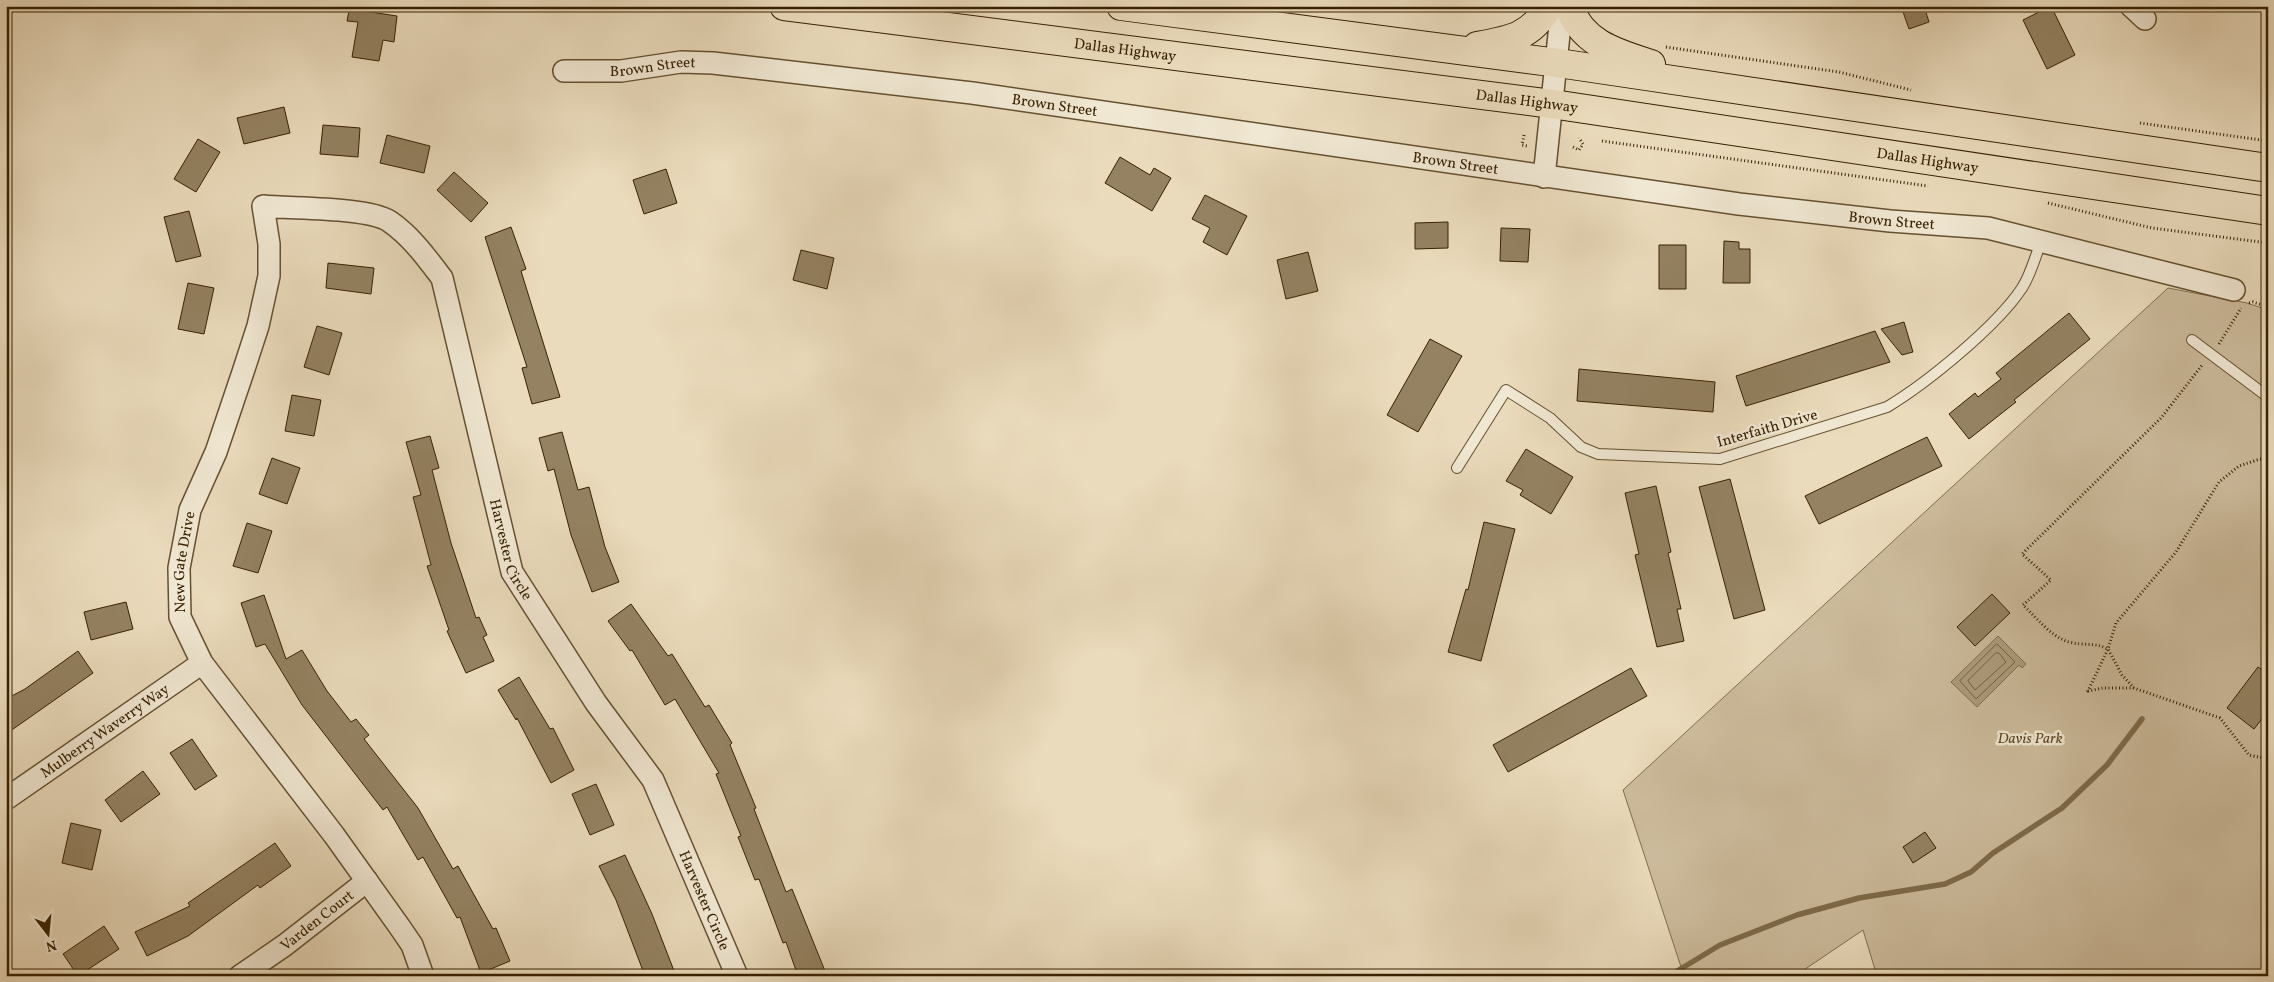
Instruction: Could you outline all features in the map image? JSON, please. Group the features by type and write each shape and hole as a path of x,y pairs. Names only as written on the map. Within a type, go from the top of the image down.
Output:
{"main road":[{"name":"Dallas Highway","path":"784,6 1552,104 2268,211"},
{"path":"1121,6 1558,63 2268,168"},
{"path":"1455,50 1508,40 1522,35 1543,17 1549,6"},
{"path":"1569,6 1580,26 1601,47 1726,88"}],"street":[{"path":"1544,176 1558,63 1562,6"},
{"name":"Brown Street","path":"564,71 621,72 682,62 722,64 972,93 1740,204 1890,222 1988,228 2234,290"},
{"name":"New Gate Drive","path":"263,206 269,244 269,276 258,326 216,452 190,510 179,568 180,616 202,663 367,881 412,945 422,976"},
{"name":"Harvester Circle","path":"263,206 351,211 388,220 415,243 442,278 512,572 596,703 652,780 737,976"},
{"name":"Mulberry Waverry Way","path":"6,799 202,663"},
{"name":"Varden Court","path":"240,976 285,945 367,881"}],"lane":[{"name":"Interfaith Drive","path":"1457,468 1506,390 1550,418 1588,452 1702,460 1737,455 1887,407 1916,388 2004,310 2022,288 2041,242"},
{"path":"2192,340 2268,397"}],"path":[{"path":"1661,47 1839,72 1921,92"},
{"path":"2130,122 2268,141"},
{"path":"1524,135 1522,145 1530,146"},
{"path":"1573,148 1579,150 1583,144 1579,138"},
{"path":"1602,141 1938,187"},
{"path":"2046,203 2152,228 2268,243"},
{"path":"2134,688 2122,675 2108,649 2098,644 2071,642 2057,638 2023,605 2051,580 2022,554 2161,418 2211,354 2244,304 2253,302 2268,307"},
{"path":"2268,459 2260,458 2239,466 2219,482 2176,552 2116,623 2108,649 2088,691 2103,688 2134,688 2220,718 2249,755 2268,759"}],"green space":[{"name":"Davis Park","path":"2168,288 2247,303 2268,310 2268,976 1877,976 1863,930 1795,976 1684,976 1623,790"}],"water":[{"path":"1998,636 2026,664 2022,668 2019,665 1977,707 1951,682"}],"building":[{"path":"350,6 365,6 364,11 397,16 394,42 383,40 379,61 352,57 358,22 347,21"},
{"path":"1901,6 1924,6 1929,22 1909,29"},
{"path":"2051,6 2075,55 2047,69 2023,20"},
{"path":"284,107 290,133 244,144 237,118"},
{"path":"323,125 360,128 358,157 320,154"},
{"path":"387,135 430,146 424,173 380,163"},
{"path":"198,139 220,152 196,192 174,179"},
{"path":"1120,157 1150,175 1154,168 1171,178 1152,211 1105,183"},
{"path":"666,169 677,203 644,214 633,180"},
{"path":"454,172 488,203 471,222 437,190"},
{"path":"1205,195 1247,216 1227,255 1203,242 1210,228 1192,219"},
{"path":"189,211 201,256 176,262 164,217"},
{"path":"1448,222 1448,248 1415,249 1415,223"},
{"path":"511,227 526,269 521,271 560,397 532,404 522,368 527,367 485,237"},
{"path":"1501,228 1530,229 1528,262 1500,261"},
{"path":"1724,241 1739,242 1739,249 1750,249 1750,283 1723,283"},
{"path":"1659,245 1686,245 1686,289 1659,289"},
{"path":"801,250 834,258 827,289 793,280"},
{"path":"1308,252 1318,291 1286,299 1277,260"},
{"path":"328,263 374,268 371,294 326,288"},
{"path":"188,283 214,288 204,334 178,329"},
{"path":"2069,313 2090,339 1969,439 1949,414 1975,393 1978,397 2001,379 1996,373"},
{"path":"1904,322 1913,352 1902,355 1881,329"},
{"path":"317,326 342,333 329,375 304,367"},
{"path":"1875,331 1890,362 1746,406 1736,376"},
{"path":"1430,339 1462,356 1418,432 1387,415"},
{"path":"1579,369 1715,382 1713,412 1577,401"},
{"path":"292,395 321,400 314,436 285,431"},
{"path":"562,432 578,490 589,487 605,547 619,582 592,592 571,535 554,469 548,471 539,438"},
{"path":"430,436 439,468 432,470 451,543 476,618 479,617 487,635 483,637 494,661 466,673 447,631 449,630 427,566 431,565 413,497 421,495 406,442"},
{"path":"1927,437 1942,466 1819,524 1805,496"},
{"path":"1526,449 1573,477 1551,514 1520,495 1523,490 1506,481"},
{"path":"272,458 300,468 287,504 259,494"},
{"path":"1730,479 1765,610 1734,619 1699,487"},
{"path":"1656,486 1671,552 1668,553 1681,609 1677,609 1684,641 1657,647 1635,555 1639,554 1625,493"},
{"path":"1484,522 1515,529 1481,661 1448,652 1466,589 1468,590"},
{"path":"247,523 272,531 258,573 233,566"},
{"path":"1992,594 2010,613 1975,646 1957,627"},
{"path":"264,595 286,659 302,650 327,691 351,722 356,719 369,735 364,739 418,808 453,869 458,866 493,929 496,928 510,961 481,973 460,917 457,918 423,857 418,860 387,807 383,810 302,705 265,644 256,647 241,603"},
{"path":"126,602 133,629 91,640 84,612"},
{"path":"631,604 668,656 672,654 705,707 709,705 732,743 730,745 756,808 754,809 786,892 792,889 827,976 798,976 786,942 783,943 759,879 755,880 738,837 741,836 716,774 719,773 675,699 665,705 632,650 630,651 608,621"},
{"path":"78,651 93,673 6,734 6,699 25,689"},
{"path":"2258,667 2268,674 2268,711 2254,729 2227,708"},
{"path":"1631,668 1647,696 1508,772 1493,745"},
{"path":"519,677 550,729 553,728 574,770 551,783 517,718 516,720 498,690"},
{"path":"192,739 217,776 195,790 170,753"},
{"path":"143,771 160,794 121,822 105,800"},
{"path":"596,784 614,825 590,835 572,794"},
{"path":"71,823 101,830 92,870 62,863"},
{"path":"1925,832 1936,848 1913,863 1903,847"},
{"path":"275,843 291,866 260,888 258,885 188,936 147,956 135,932 190,906 188,903"},
{"path":"625,855 652,914 676,976 645,976 616,900 599,866"},
{"path":"104,926 119,949 78,976 63,954"}],"waterway":[{"path":"1669,976 1720,945 1797,915 1859,898 1945,884 1971,872 1993,853 2062,808 2107,765 2142,719"}]}
